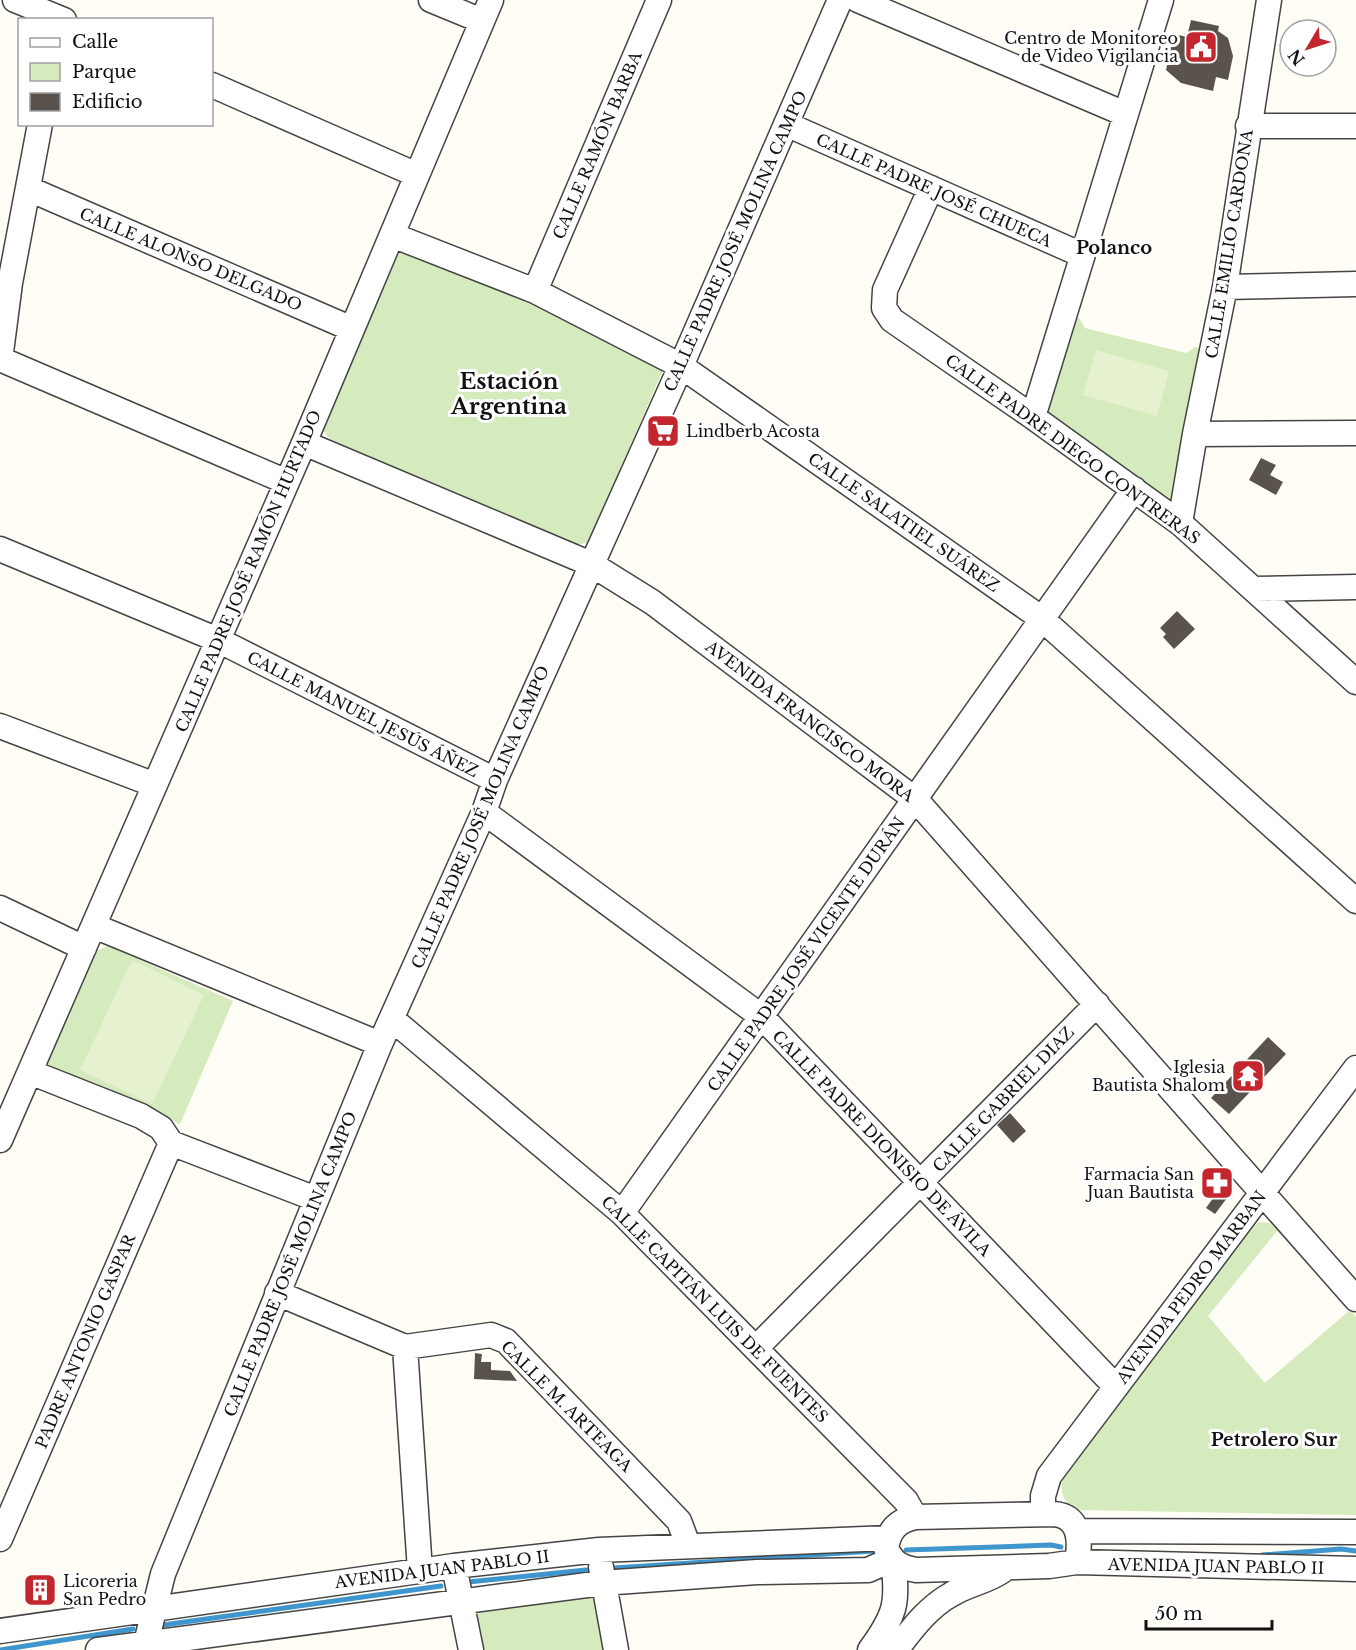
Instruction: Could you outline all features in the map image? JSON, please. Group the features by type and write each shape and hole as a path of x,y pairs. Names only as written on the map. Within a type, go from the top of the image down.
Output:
{"street":[{"path":"15,0 63,14"},
{"path":"431,0 486,11"},
{"name":"CALLE RAMÓN BARBA","path":"536,291 659,0"},
{"name":"CALLE PADRE JOSÉ MOLINA CAMPO","path":"146,1643 163,1574 380,1044 484,812 495,780 681,366 840,0"},
{"path":"858,0 1125,114"},
{"path":"1033,417 1161,0"},
{"name":"CALLE EMILIO CARDONA","path":"1180,523 1195,434 1225,287 1269,0"},
{"name":"CALLE PADRE JOSÉ RAMÓN HURTADO","path":"0,1140 8,1101 30,1072 304,443 486,11"},
{"path":"213,85 417,175"},
{"name":"CALLE PADRE JOSÉ CHUECA","path":"786,124 1082,255"},
{"path":"40,126 10,283 0,360 287,482"},
{"path":"1248,126 1356,126"},
{"name":"CALLE PADRE DIEGO CONTRERAS","path":"931,188 885,290 884,308 892,320 1033,417 1180,523 1356,682"},
{"name":"CALLE ALONSO DELGADO","path":"29,189 352,329"},
{"name":"CALLE SALATIEL SUÁREZ","path":"392,235 536,291 681,366 1041,618 1356,901"},
{"path":"1225,287 1356,284"},
{"path":"1195,434 1356,433"},
{"name":"AVENIDA FRANCISCO MORA","path":"304,443 591,564 652,602 916,800 1356,1299"},
{"name":"CALLE PADRE JOSÉ VICENTE DURÁN","path":"622,1213 1134,489"},
{"name":"CALLE MANUEL JESÚS ÁÑEZ","path":"0,549 218,640 495,780"},
{"path":"1254,589 1356,587"},
{"path":"0,726 155,785"},
{"name":"CALLE PADRE DIONISIO DE ÁVILA","path":"484,812 762,1017 1116,1387"},
{"path":"0,908 84,948"},
{"path":"94,926 380,1044"},
{"name":"CALLE GABRIEL DIAZ","path":"756,1348 1097,1004"},
{"name":"CALLE CAPITÁN LUIS DE FUENTES","path":"392,1019 622,1213 906,1501 915,1517"},
{"name":"AVENIDA PEDRO MARBAN","path":"1043,1513 1043,1496 1049,1476 1356,1068"},
{"path":"30,1072 141,1116 161,1128 171,1143 316,1199"},
{"name":"PADRE ANTONIO GASPAR","path":"0,1539 171,1143"},
{"path":"277,1293 405,1347 420,1571"},
{"name":"CALLE M. ARTEAGA","path":"405,1347 491,1335 506,1341 679,1521 688,1545"},
{"path":"870,1650 889,1624 895,1607 897,1593 891,1553 892,1528 906,1519 1063,1514 1071,1519 1078,1530 1077,1562"},
{"name":"AVENIDA JUAN PABLO II","path":"1078,1530 1356,1532"},
{"name":"AVENIDA JUAN PABLO II","path":"0,1631 454,1566 599,1550 688,1545 891,1553 916,1570 1077,1562 1356,1569"},
{"path":"599,1550 602,1583 616,1650"},
{"name":"AVENIDA JUAN PABLO II","path":"98,1650 602,1583 757,1572 868,1570 891,1553"},
{"path":"454,1566 471,1650"},
{"path":"896,1650 914,1627 939,1602 953,1592 989,1580 1008,1567"}],"green space":[{"path":"396,244 666,363 588,543 571,545 330,439 318,424"},
{"path":"1074,317 1079,318 1085,328 1186,353 1195,347 1201,348 1177,497 1169,504 1046,414"},
{"path":"1096,350 1169,371 1157,416 1083,395"},
{"path":"108,946 233,1001 180,1124 44,1064 96,951"},
{"path":"132,960 204,995 152,1104 80,1070"},
{"path":"1259,1222 1269,1223 1278,1230 1208,1316 1265,1383 1350,1310 1356,1317 1356,1515 1076,1510 1063,1496 1063,1476 1252,1228"},
{"path":"594,1594 607,1650 478,1650 472,1608"}],"building":[{"name":"Centro de Monitoreo de Video Vigilancia","path":"1191,20 1219,26 1218,31 1228,38 1233,56 1228,80 1216,77 1213,91 1181,83 1166,70 1174,34 1187,37"},
{"path":"1261,458 1276,465 1270,475 1283,482 1276,495 1249,480"},
{"path":"1177,611 1195,629 1174,649 1163,637 1166,634 1160,628"},
{"name":"Iglesia Bautista Shalom","path":"1268,1037 1286,1054 1229,1114 1211,1098"},
{"path":"1010,1113 1026,1131 1013,1143 997,1125"},
{"path":"1213,1172 1226,1186 1227,1198 1215,1214 1206,1208 1216,1194 1204,1182"},
{"path":"475,1353 482,1354 481,1362 491,1362 491,1370 510,1371 517,1381 474,1379"},
{"name":"Licoreria San Pedro","path":"31,1578 54,1583 50,1599 38,1597 37,1604 26,1602"}],"waterway":[{"path":"906,1550 1051,1545 1061,1547"},
{"path":"1262,1555 1341,1549 1356,1551"},
{"path":"614,1568 873,1551"},
{"path":"468,1582 586,1570"},
{"path":"163,1625 441,1586"},
{"path":"0,1650 133,1629"}],"place":[{"name":"Centro de Monitoreo de Video Vigilancia","path":"1201,47"},
{"name":"Lindberb Acosta","path":"663,431"},
{"name":"Iglesia Bautista Shalom","path":"1248,1076"},
{"name":"Farmacia San Juan Bautista","path":"1217,1183"},
{"name":"Licoreria San Pedro","path":"40,1590"}],"district":[{"name":"Polanco","path":"1114,248"},
{"name":"Estación Argentina","path":"509,394"},
{"name":"Petrolero Sur","path":"1274,1440"}]}
